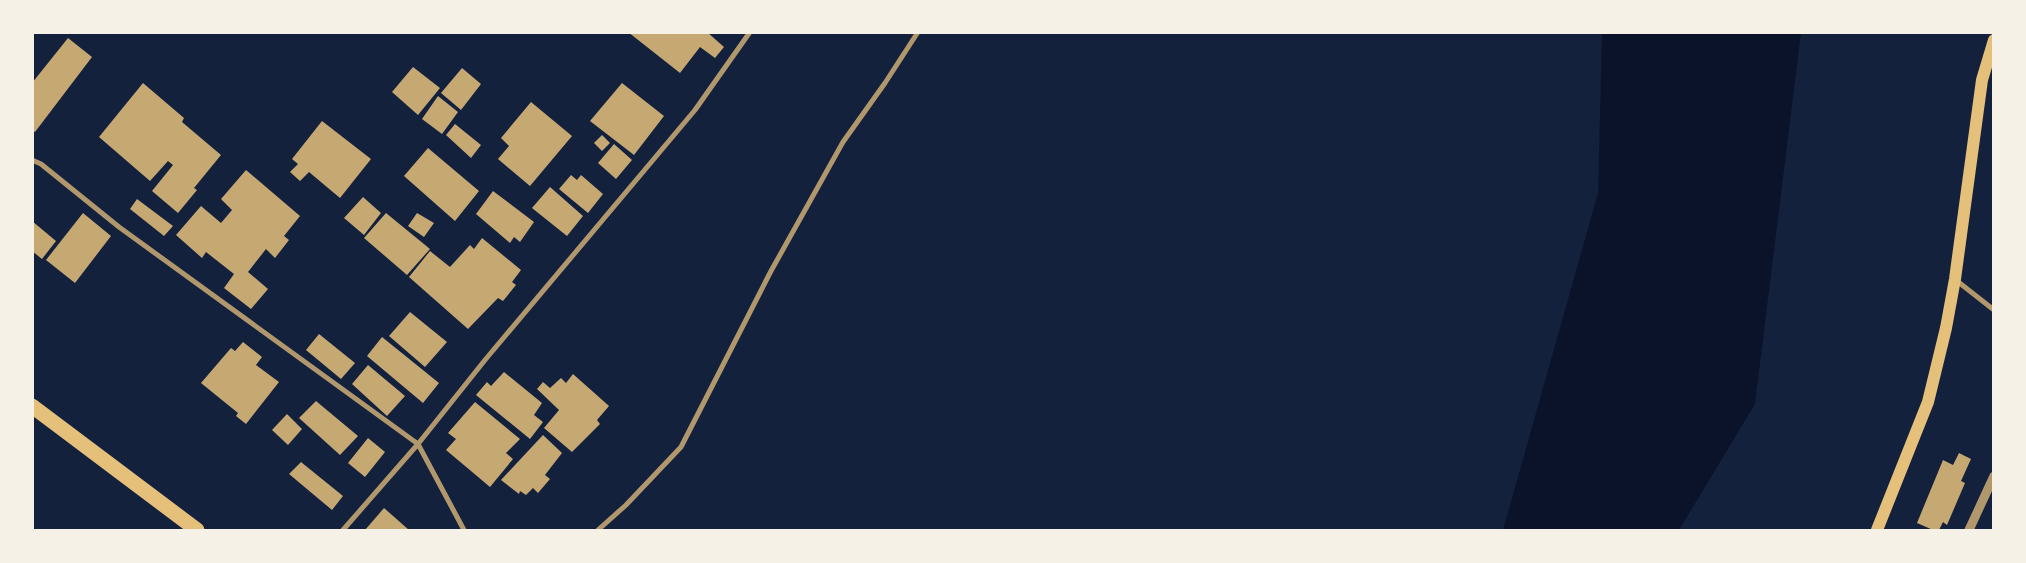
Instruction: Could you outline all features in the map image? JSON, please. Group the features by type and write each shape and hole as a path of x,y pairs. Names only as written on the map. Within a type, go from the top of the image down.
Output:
{"highway":[{"path":"32,406 197,530"}],"main road":[{"path":"1877,530 1928,402 1946,328 1955,279 1982,80 1994,40"}],"street":[{"path":"343,530 418,444 485,360 695,110 750,32"},
{"path":"598,530 626,505 681,447 771,271 843,142 918,32"},
{"path":"32,160 41,164 119,227 418,444 464,530"},
{"path":"1955,279 1994,310"},
{"path":"1969,530 1994,476"}],"water":[{"path":"1602,33 1801,33 1755,404 1679,530 1503,530 1598,193"}],"building":[{"path":"628,32 707,32 724,47 715,58 700,47 680,73"},
{"path":"68,38 92,57 35,132 32,130 32,83"},
{"path":"413,67 440,88 418,115 392,92"},
{"path":"462,68 481,84 461,110 441,93"},
{"path":"143,83 184,118 182,122 221,155 194,188 197,190 178,213 152,191 173,165 168,161 150,181 99,137"},
{"path":"622,83 664,116 634,155 590,121"},
{"path":"438,96 458,112 442,134 422,119"},
{"path":"531,102 572,136 530,186 498,159 509,146 501,138"},
{"path":"322,121 371,159 340,198 309,172 300,181 290,172 298,164 292,159"},
{"path":"455,124 481,145 471,158 446,135"},
{"path":"602,135 610,143 602,151 594,143"},
{"path":"614,144 632,160 616,179 598,163"},
{"path":"428,148 479,191 455,221 404,176"},
{"path":"246,170 300,216 284,236 289,240 275,258 266,249 248,272 268,289 251,309 224,288 234,274 206,252 202,258 176,235 201,206 221,223 232,210 221,199"},
{"path":"571,175 577,180 581,175 603,194 588,213 559,189"},
{"path":"550,187 583,216 567,236 532,208"},
{"path":"493,191 534,222 520,242 514,237 510,243 476,214"},
{"path":"363,197 381,213 364,235 344,218"},
{"path":"137,199 173,226 164,236 130,209"},
{"path":"83,213 111,236 75,283 46,260"},
{"path":"386,213 430,249 407,275 364,238"},
{"path":"417,213 434,223 424,237 408,226"},
{"path":"32,221 56,241 42,259 32,251"},
{"path":"482,238 521,270 512,282 516,285 503,301 498,298 468,329 409,277 430,251 450,267 470,245 474,249"},
{"path":"410,312 447,342 425,367 389,336"},
{"path":"319,334 355,363 341,379 306,350"},
{"path":"382,337 439,383 423,403 367,356"},
{"path":"243,342 262,357 256,365 279,382 246,424 236,416 238,413 201,383 231,348 235,351"},
{"path":"368,365 405,396 387,416 352,384"},
{"path":"504,372 542,403 534,415 543,422 530,439 476,395 487,382 491,386"},
{"path":"573,374 609,406 597,420 600,424 572,452 544,428 559,410 537,389 543,382 550,388 561,378 566,383"},
{"path":"316,401 358,436 340,455 299,418"},
{"path":"475,402 520,439 506,453 513,459 490,487 446,450 456,439 448,433"},
{"path":"287,414 302,429 288,445 272,430"},
{"path":"543,435 562,453 545,475 550,479 538,493 533,488 526,495 520,491 519,494 501,480"},
{"path":"368,438 385,452 365,477 348,463"},
{"path":"1959,453 1971,459 1961,481 1965,483 1947,525 1943,522 1939,530 1933,530 1917,523 1943,460 1953,465"},
{"path":"301,462 343,496 332,510 289,474"},
{"path":"384,508 409,530 365,530"}]}
